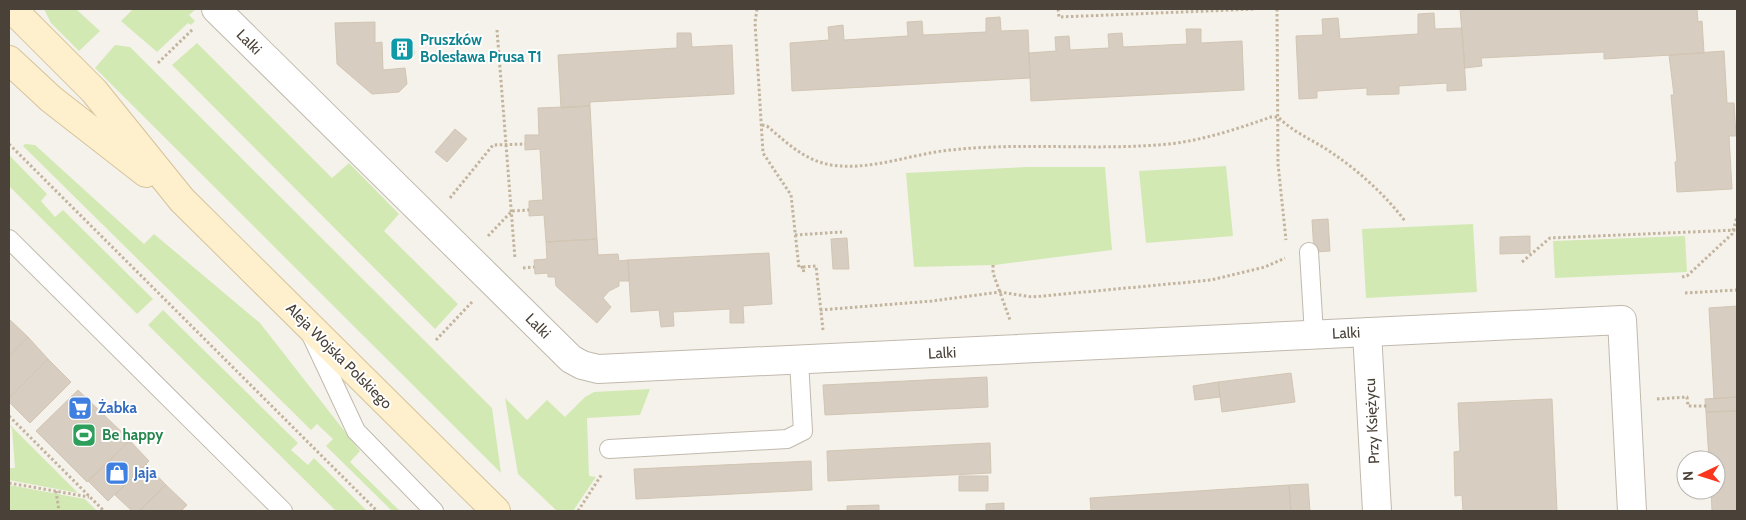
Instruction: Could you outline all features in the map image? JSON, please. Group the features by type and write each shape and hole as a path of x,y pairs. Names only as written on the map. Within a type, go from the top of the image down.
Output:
{"main road":[{"name":"Aleja Wojska Polskiego","path":"12,9 94,91 182,200 496,511"},
{"name":"Aleja Wojska Polskiego","path":"9,60 51,99 182,200"}],"street":[{"name":"Lalki","path":"208,16 571,359 582,365 598,369 799,361 1622,320 1632,511"},
{"name":"Przy Księżycu","path":"1367,332 1377,511"}],"lane":[{"path":"9,239 283,511"},
{"path":"1308,252 1314,334"},
{"path":"302,319 356,431 434,511"},
{"path":"609,449 787,439 802,431 799,361"}],"path":[{"path":"757,9 756,22 763,152 792,195 799,268 816,266 824,334"},
{"path":"1058,9 1059,17 1256,9"},
{"path":"1114,9 1114,14"},
{"path":"1277,9 1278,164 1287,249"},
{"path":"158,63 208,16"},
{"path":"497,30 515,268"},
{"path":"762,124 767,126 796,151 811,159 831,165 861,165 948,150 1008,146 1094,147 1169,144 1221,134 1271,117 1278,117 1290,129 1334,154 1349,166 1397,210 1405,221"},
{"path":"9,144 378,511"},
{"path":"447,201 493,145 525,144"},
{"path":"486,239 512,211 529,210"},
{"path":"1682,277 1687,276 1735,230 1737,217"},
{"path":"1522,262 1550,238 1735,230"},
{"path":"795,236 842,232"},
{"path":"820,310 932,301 1000,292 1032,297 1211,280 1265,267 1288,256 1288,265"},
{"path":"993,265 993,273 1010,324"},
{"path":"803,267 804,274"},
{"path":"1685,293 1737,290"},
{"path":"436,340 474,299"},
{"path":"1626,401 1687,397 1688,406 1707,406"},
{"path":"9,416 104,511"},
{"path":"578,511 602,474 609,449"},
{"path":"9,483 91,497"},
{"path":"56,491 59,511"}],"green space":[{"path":"44,9 76,9 100,31 79,51 51,23"},
{"path":"133,9 196,9 189,15 195,21 191,25 188,23 157,52 121,21"},
{"path":"197,43 332,178 349,163 399,214 384,231 458,304 435,329 172,65"},
{"path":"115,45 130,47 492,408 501,473 95,68"},
{"path":"25,144 35,145 144,244 154,234 260,323 360,451 350,462 400,511 392,511 326,446 333,439 317,424 311,430 23,146"},
{"path":"9,155 47,194 41,201 55,217 63,210 153,299 137,314 9,186"},
{"path":"1226,166 1233,236 1146,243 1139,171"},
{"path":"1027,167 1105,167 1112,250 995,265 914,267 906,173"},
{"path":"1473,224 1477,292 1366,298 1362,229"},
{"path":"1685,236 1687,272 1555,278 1553,241"},
{"path":"163,310 298,443 291,450 308,465 314,458 367,511 336,511 148,325"},
{"path":"650,389 640,415 587,418 589,476 596,477 573,511 557,511 518,474 505,398 527,420 547,400 565,417 585,397 594,392"},
{"path":"9,424 78,493 9,480 9,468 15,468 12,429"},
{"path":"9,485 85,499 97,511 9,511"}],"building":[{"path":"1460,9 1697,9 1698,22 1702,21 1704,53 1604,59 1604,52 1481,58 1482,66 1465,68"},
{"path":"1434,13 1435,29 1462,28 1466,90 1447,91 1447,83 1399,86 1399,94 1367,95 1367,88 1317,91 1317,98 1299,99 1296,36 1323,35 1322,19 1338,18 1340,39 1418,34 1418,14"},
{"path":"1000,17 1001,31 1028,30 1030,78 792,91 790,43 829,40 828,27 843,25 844,40 908,36 907,22 922,21 923,35 986,32 986,18"},
{"path":"375,22 375,43 382,42 383,70 405,68 407,84 399,92 372,94 337,64 335,23"},
{"path":"1186,29 1201,29 1201,43 1242,41 1244,90 1031,101 1029,53 1056,51 1055,37 1069,36 1070,50 1109,48 1108,34 1122,33 1123,47 1187,44"},
{"path":"677,33 691,33 692,47 732,45 734,94 590,102 590,106 561,108 558,55 677,48"},
{"name":"Pruszków Bolesława Prusa T1","path":"413,42 414,54 392,55 391,43"},
{"path":"1724,51 1727,103 1734,103 1736,136 1729,136 1732,189 1677,192 1675,162 1677,161 1671,95 1674,95 1669,55"},
{"path":"590,106 597,239 546,242 544,215 529,216 529,201 543,200 540,149 525,150 525,135 539,135 538,108"},
{"path":"455,129 467,139 447,162 435,152"},
{"path":"1328,219 1330,251 1314,252 1312,220"},
{"path":"1530,236 1530,253 1500,254 1500,237"},
{"path":"847,238 849,269 833,269 831,239"},
{"path":"597,239 598,255 618,254 619,261 628,260 629,281 619,281 619,286 609,291 603,298 611,307 597,323 556,286 555,277 548,277 548,273 535,274 534,260 547,259 546,242"},
{"path":"769,253 772,304 743,306 744,323 730,323 730,309 673,312 674,326 661,327 659,310 631,312 628,260"},
{"path":"1737,306 1737,397 1714,399 1709,308"},
{"path":"9,319 28,337 9,356"},
{"path":"28,337 48,359 9,398 9,356"},
{"path":"48,359 71,382 30,423 9,402 9,398"},
{"path":"1291,373 1295,402 1222,412 1218,382"},
{"path":"987,377 988,407 825,415 823,385"},
{"path":"1218,382 1220,397 1195,400 1193,386"},
{"path":"78,390 130,440 87,482 36,431"},
{"path":"1737,397 1737,411 1706,412 1705,399"},
{"path":"1552,399 1557,511 1463,511 1462,495 1455,496 1454,452 1460,451 1458,403"},
{"path":"1737,411 1737,511 1712,511 1711,500 1726,500 1726,450 1708,450 1706,412"},
{"name":"Jaja","path":"130,441 149,461 108,501 88,481"},
{"path":"990,443 991,473 828,481 827,451"},
{"path":"811,461 812,490 636,499 634,469"},
{"path":"146,464 166,485 139,511 132,511 115,495"},
{"path":"959,476 988,476 988,491 959,491"},
{"path":"1308,484 1310,511 1291,511 1289,485"},
{"path":"166,485 187,505 181,511 139,511"},
{"path":"1289,485 1291,511 1091,511 1090,498"},
{"path":"1004,503 1004,511 986,511 986,504"},
{"path":"879,505 879,511 847,511 847,506"}],"place":[{"name":"Pruszków Bolesława Prusa T1","path":"402,49"},
{"name":"Żabka","path":"80,408"},
{"name":"Be happy","path":"84,435"},
{"name":"Jaja","path":"117,473"}]}
